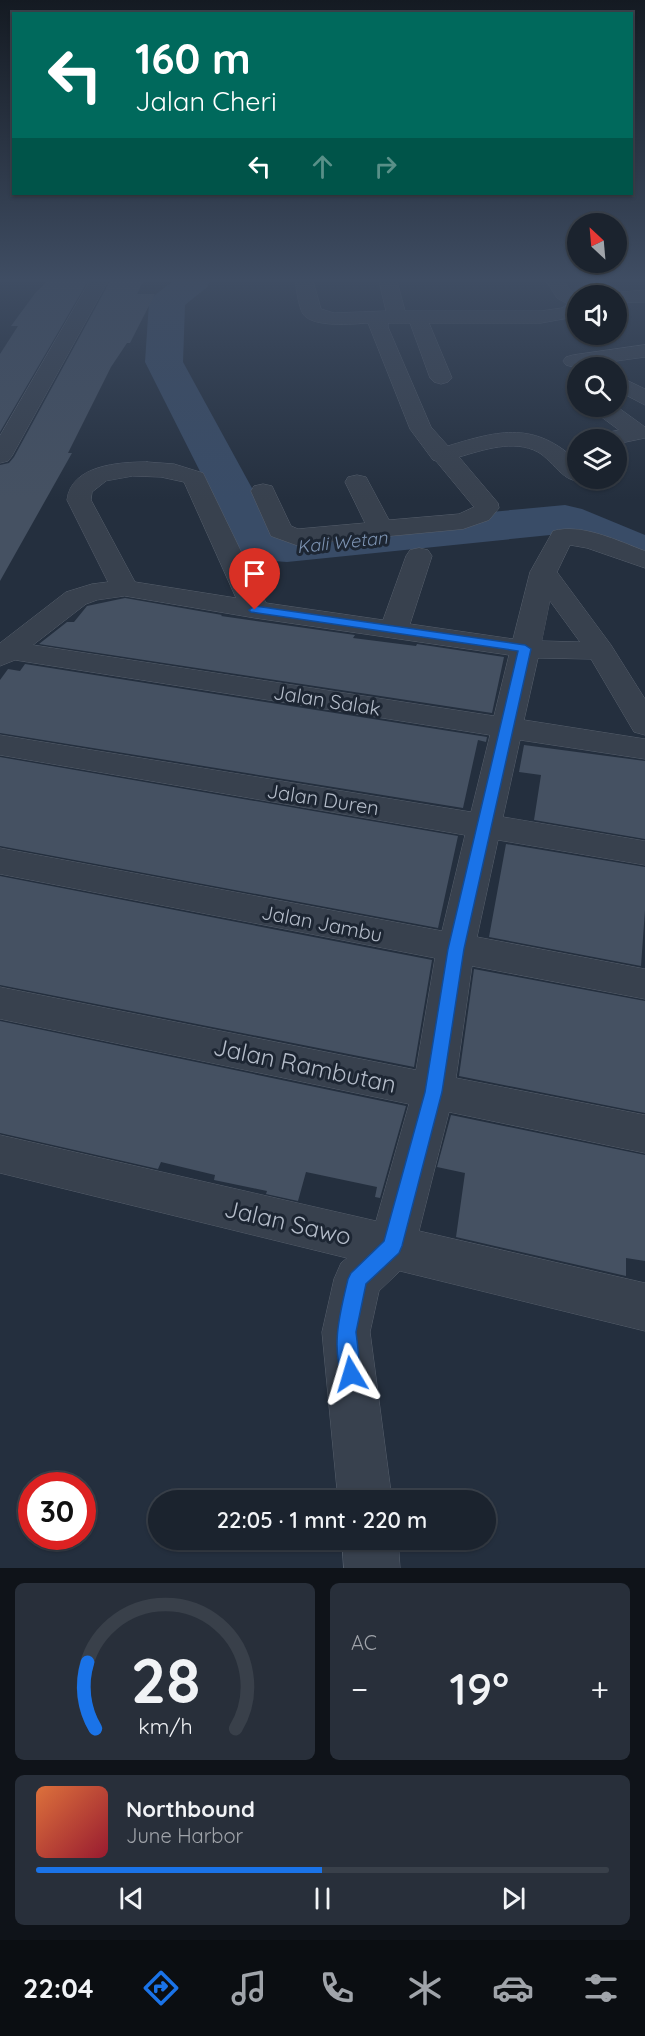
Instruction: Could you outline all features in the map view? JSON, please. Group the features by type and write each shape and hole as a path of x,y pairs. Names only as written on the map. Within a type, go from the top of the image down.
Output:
{"street":[{"path":"0,456 58,354"},
{"path":"263,491 276,524 288,535 316,537 463,521 485,511 486,503 421,429 389,354"},
{"path":"424,354 441,378"},
{"path":"627,387 645,398"},
{"path":"616,417 642,436"},
{"path":"627,438 642,436"},
{"path":"441,454 503,440 519,440 546,447 567,445"},
{"path":"546,447 567,466"},
{"path":"125,588 79,500 80,491 100,476 126,470 172,470 186,473 194,478 255,610"},
{"path":"357,482 381,530"},
{"path":"364,1490 346,1332 357,1279 392,1246 433,1092 456,949 543,572 562,536 603,544 645,560"},
{"path":"394,630 419,556"},
{"path":"543,572 601,651 645,725"},
{"path":"4,654 76,598 92,591 125,588 255,610 525,649 601,651"},
{"name":"Jalan Salak","path":"4,654 645,749"},
{"name":"Jalan Duren","path":"0,745 645,853"},
{"name":"Jalan Jambu","path":"0,861 645,984"},
{"name":"Jalan Rambutan","path":"0,1003 645,1134"},
{"name":"Jalan Sawo","path":"0,1154 645,1307"},
{"path":"371,1550 372,1568"}],"building":[{"path":"0,354 45,354 0,432"},
{"path":"70,354 120,354 68,453 72,453 0,581 0,465 9,463"},
{"path":"125,598 221,616 355,635 353,638 416,646 417,644 504,657 492,713 39,644 67,622 74,622 87,606"},
{"path":"25,664 487,737 486,742 478,740 463,808 0,733 0,680 8,669 20,671"},
{"path":"524,745 645,761 645,839 534,820 541,775 519,772"},
{"path":"0,757 458,836 438,928 0,846"},
{"path":"506,844 645,867 641,966 489,937"},
{"path":"0,876 432,960 414,1067 0,985"},
{"path":"474,969 645,1001 645,1113 459,1076"},
{"path":"0,1021 406,1106 380,1198 375,1197 377,1187 306,1172 298,1201 266,1194 267,1191 214,1180 215,1175 161,1162 158,1169 0,1133"},
{"path":"451,1115 645,1155 645,1261 626,1258 626,1276 456,1237 465,1173 437,1167"}],"waterway":[{"name":"Kali Wetan","path":"164,354 164,362 259,545 287,547 565,519 645,552"}],"route":[{"path":"255,610 525,649 456,949 433,1092 422,1136 392,1246 357,1279 346,1332 351,1374"}]}
